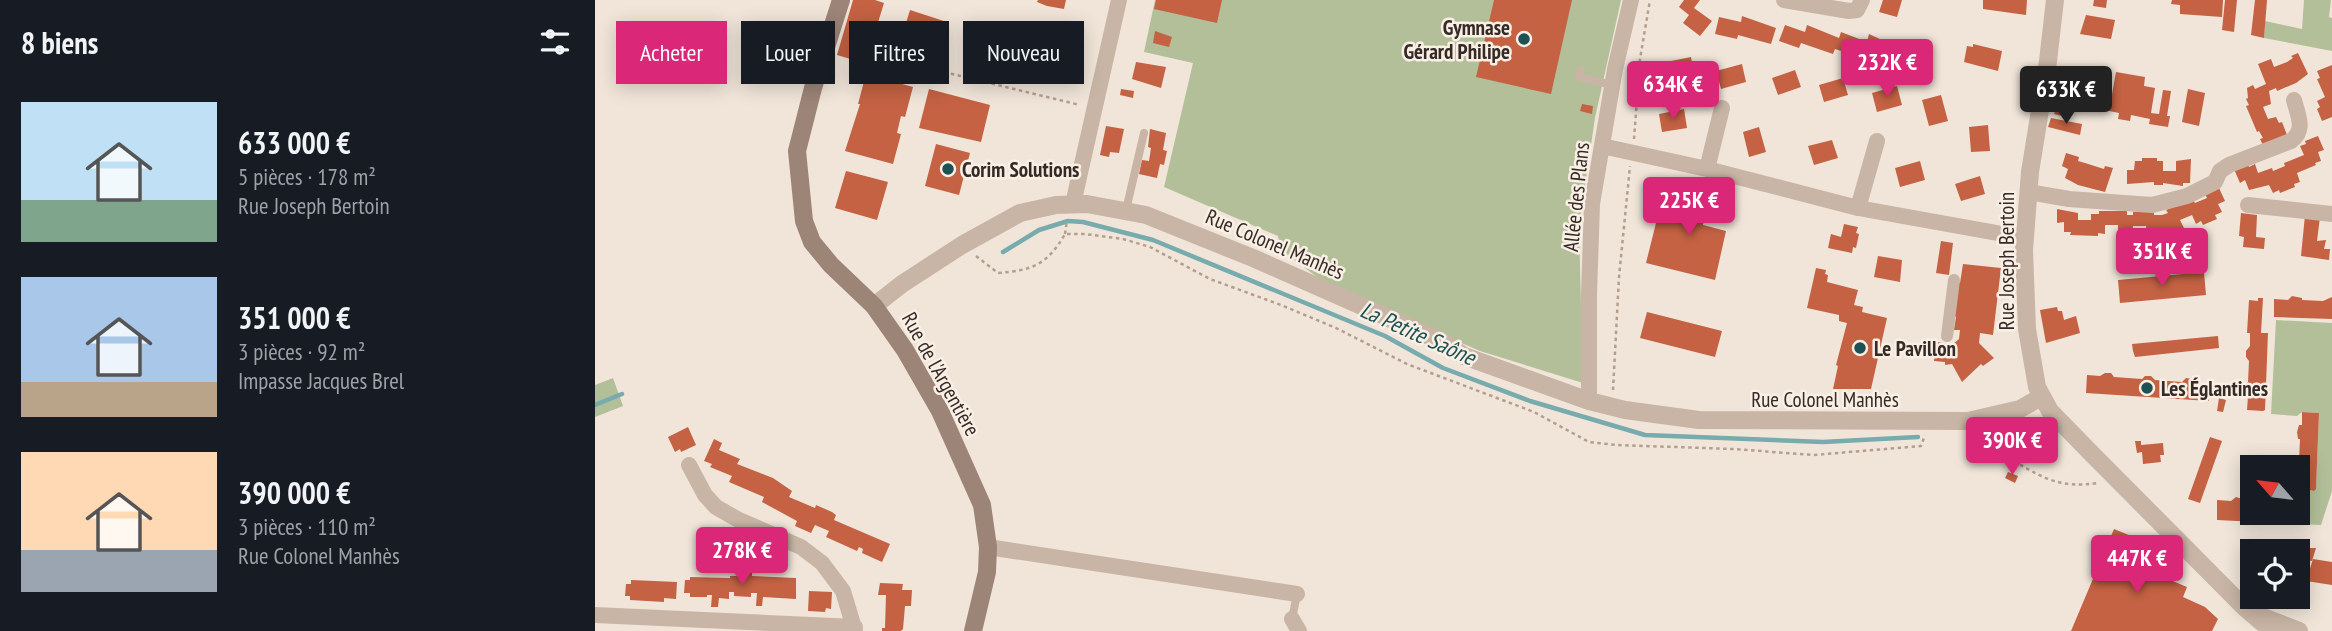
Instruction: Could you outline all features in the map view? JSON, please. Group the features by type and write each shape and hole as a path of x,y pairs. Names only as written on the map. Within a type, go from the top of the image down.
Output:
{"main road":[{"name":"Rue de l'Argentière","path":"841,0 813,88 797,151 804,220 812,242 831,265 874,306 905,350 940,411 982,505 988,547 986,572 973,631"}],"street":[{"path":"1073,204 1119,0"},
{"name":"Allée des Plans","path":"1589,401 1589,295 1593,205 1612,85 1630,0"},
{"path":"1784,0 1849,11 1857,10 1862,0"},
{"name":"Rue Joseph Bertoin","path":"2055,0 2028,192 2025,238 2027,329 2034,376 2041,397 2050,411 2240,603"},
{"path":"2028,192 2069,200 2152,205 2187,196 2215,182 2220,171 2229,165 2291,141 2299,135 2301,129 2294,100"},
{"path":"1707,169 1722,108"},
{"path":"1858,208 1877,141"},
{"path":"1602,146 1707,169 1858,208 2025,238"},
{"name":"Rue Colonel Manhès","path":"874,306 902,284 990,228 1020,213 1073,204 1146,215 1254,258 1443,342 1464,356 1589,401 1625,410 1699,420 1941,422 1968,421 2020,409 2041,397"},
{"path":"2248,205 2332,214"},
{"path":"1947,336 1954,280"},
{"path":"595,615 855,629 843,591 823,563 801,547 716,507 705,495 689,465"},
{"path":"988,547 1297,594"},
{"name":"Rue Joseph Bertoin","path":"2246,609 2268,629"},
{"name":"Rue Joseph Bertoin","path":"2248,609 2299,631"}],"lane":[{"path":"1581,70 1579,77 1612,85"},
{"path":"1126,210 1144,133"},
{"path":"1295,625 1297,594"}],"path":[{"path":"1613,390 1619,277 1640,58 1650,0"},
{"path":"949,73 1095,108"},
{"path":"2014,461 2058,484 2078,486 2099,483"}],"green space":[{"path":"1155,0 1621,0 1595,118 1579,226 1583,383 1480,351 1329,286 1281,250 1278,236 1164,187 1193,63 1144,52"},
{"path":"2304,0 2331,0 2329,17 2332,18 2332,51 2264,38 2265,21 2302,29"},
{"path":"2276,320 2332,323 2332,491 2321,525 2310,525 2310,490 2316,488 2319,413 2302,412 2297,416 2271,414"},
{"path":"613,378 623,406 595,417 595,385"}],"building":[{"path":"853,0 875,0 884,3 878,21 849,21 849,59 837,55"},
{"path":"1066,0 1064,9 1047,6 1037,2"},
{"path":"1156,0 1222,0 1217,23 1154,9"},
{"name":"Gymnase Gérard Philipe","path":"1494,0 1572,0 1551,94 1476,77"},
{"path":"1684,0 1700,0 1694,8 1712,21 1700,36 1683,23 1689,15 1679,7"},
{"path":"1883,0 1902,0 1897,17 1879,12"},
{"path":"1983,0 2027,0 2026,15 1983,9"},
{"path":"2094,0 2107,0 2106,8 2093,6"},
{"path":"2172,0 2223,0 2222,17 2180,14 2180,5 2171,4"},
{"path":"2225,0 2237,0 2234,32 2222,30"},
{"path":"2255,0 2267,0 2264,38 2251,35"},
{"path":"910,10 944,21 907,21"},
{"path":"2086,15 2115,20 2111,39 2080,34"},
{"path":"1742,16 1776,28 1771,44 1738,35 1737,39 1715,34 1719,17 1741,22"},
{"path":"1785,25 1805,32 1807,25 1839,38 1841,32 1867,42 1869,34 1895,46 1889,62 1863,53 1861,57 1835,49 1833,54 1801,43 1799,48 1779,41"},
{"path":"1155,31 1172,37 1169,47 1153,43"},
{"path":"1973,44 2002,51 1998,71 1964,62 1967,46 1973,47"},
{"path":"2298,53 2308,74 2296,83 2277,91 2276,88 2269,91 2271,104 2263,107 2268,119 2276,117 2279,123 2282,122 2287,135 2263,145 2260,139 2263,138 2259,131 2257,132 2246,106 2249,105 2246,99 2247,88 2253,85 2255,89 2266,84 2258,64 2271,59 2274,67 2287,62 2293,58 2291,56"},
{"path":"1691,57 1694,76 1669,80 1666,62"},
{"path":"1136,62 1166,67 1161,88 1132,79"},
{"path":"1742,64 1746,82 1721,89 1716,71"},
{"path":"2332,65 2332,117 2322,121 2317,101 2325,97 2317,79 2320,78 2317,71"},
{"path":"1795,70 1801,87 1778,95 1772,78"},
{"path":"2067,71 2083,74 2079,101 2073,99 2066,117 2054,114"},
{"path":"2116,72 2145,77 2144,86 2155,88 2151,113 2159,114 2163,90 2171,91 2168,127 2149,124 2150,119 2131,115 2130,121 2118,119 2119,113 2109,111"},
{"path":"1843,78 1848,95 1824,102 1819,85"},
{"path":"863,84 902,84 913,87 905,117 901,116 897,133 901,134 893,164 845,151"},
{"path":"1897,86 1902,105 1877,112 1872,93"},
{"path":"929,89 990,105 981,142 919,128"},
{"path":"1121,89 1134,91 1133,98 1120,95"},
{"path":"2188,89 2205,93 2199,126 2182,122"},
{"path":"1941,95 1948,121 1929,126 1922,100"},
{"path":"1582,104 1593,106 1592,114 1580,111"},
{"path":"1684,109 1687,128 1662,132 1659,114"},
{"path":"2051,118 2082,124 2080,135 2048,127"},
{"path":"1988,125 1990,151 1971,152 1969,127"},
{"path":"1106,126 1124,129 1119,153 1110,152 1109,157 1100,155"},
{"path":"1759,127 1766,152 1749,157 1743,132"},
{"path":"1150,129 1166,133 1163,150 1167,151 1157,178 1139,174 1142,160 1149,161"},
{"path":"2318,136 2324,150 2318,152 2321,161 2297,173 2300,182 2294,184 2295,187 2273,193 2269,185 2249,190 2245,180 2240,183 2234,169 2255,164 2258,173 2272,168 2273,171 2304,155 2300,146"},
{"path":"1832,140 1838,158 1814,165 1808,146"},
{"name":"Corim Solutions","path":"936,144 970,153 959,195 925,186"},
{"path":"2066,153 2079,157 2078,161 2104,169 2105,166 2113,168 2105,192 2078,185 2065,178 2068,169 2062,166"},
{"path":"2142,158 2157,158 2157,161 2163,161 2163,171 2176,171 2176,161 2191,159 2190,183 2183,183 2183,186 2163,183 2154,185 2154,182 2127,184 2127,170 2134,170 2135,161 2142,161"},
{"path":"1920,161 1925,180 1900,187 1895,168"},
{"path":"846,171 888,182 877,220 835,208"},
{"path":"1980,176 1985,194 1961,201 1955,184"},
{"path":"1680,187 1717,196 1714,208 1721,210 1720,213 1713,212 1711,221 1704,220 1703,225 1726,231 1715,280 1646,263 1658,215 1681,220 1682,214 1674,213"},
{"path":"2219,188 2225,201 2218,204 2222,212 2215,215 2217,219 2203,225 2201,221 2196,224 2192,215 2180,220 2184,228 2177,231 2178,235 2166,239 2154,239 2154,236 2147,235 2146,226 2133,226 2132,237 2118,234 2118,225 2105,225 2105,234 2098,233 2098,236 2070,235 2071,232 2064,232 2064,222 2057,223 2057,209 2078,213 2078,220 2091,220 2091,214 2099,214 2099,211 2127,211 2127,215 2133,215 2133,212 2154,212 2154,215 2162,215 2168,213 2166,210 2207,198 2205,194"},
{"path":"2241,213 2257,215 2256,237 2265,238 2264,249 2243,247 2244,237 2239,236"},
{"path":"2305,215 2320,217 2317,241 2326,240 2324,249 2330,249 2329,260 2301,256"},
{"path":"1844,224 1858,227 1856,248 1853,247 1852,253 1828,248 1831,234 1841,237"},
{"path":"1941,241 1953,243 1949,275 1936,273"},
{"path":"1878,256 1902,260 1900,282 1874,277"},
{"path":"1963,264 2001,268 1993,335 1980,333 1979,343 1994,358 1983,366 1981,364 1962,382 1952,364 1945,365 1945,362 1934,361 1936,342 1953,344 1959,339 1960,330 1954,330 1954,316"},
{"name":"Le Pavillon","path":"1816,268 1826,270 1827,282 1858,290 1854,305 1863,307 1862,312 1887,318 1871,389 1833,389 1847,323 1839,321 1839,315 1807,308"},
{"path":"2204,272 2206,295 2120,303 2118,280"},
{"path":"2292,296 2302,300 2323,301 2332,297 2332,319 2274,317 2274,299 2288,300"},
{"path":"2258,298 2263,298 2261,333 2268,333 2263,411 2247,410 2248,396 2244,392 2244,386 2248,382 2249,361 2246,351 2250,346 2250,333 2247,333 2249,300 2258,301"},
{"path":"2057,307 2058,311 2062,311 2064,320 2076,316 2080,333 2046,343 2040,310"},
{"path":"1647,312 1722,331 1715,357 1640,338"},
{"path":"2218,336 2219,348 2135,357 2132,344"},
{"name":"Les Églantines","path":"2111,373 2114,377 2142,379 2151,376 2155,380 2182,382 2186,378 2196,383 2210,383 2209,401 2086,393 2087,375 2100,376"},
{"path":"2219,398 2226,400 2223,412 2217,411"},
{"path":"2302,412 2319,413 2314,491 2310,490 2310,455 2299,455 2300,439 2297,432 2299,425 2302,425"},
{"path":"688,427 696,445 675,452 668,437"},
{"path":"2210,437 2222,441 2200,503 2188,499"},
{"path":"714,439 722,443 719,450 740,459 737,464 773,478 792,491 789,497 832,512 836,515 834,520 890,544 882,562 862,553 863,549 859,547 857,551 826,537 829,531 815,525 811,533 795,526 797,521 762,502 764,497 729,482 732,476 710,467 712,464 704,461"},
{"path":"2135,441 2141,441 2141,445 2163,443 2164,455 2160,455 2161,462 2143,464 2142,452 2137,453"},
{"path":"2008,472 2018,476 2015,483 2005,478"},
{"path":"2236,497 2240,498 2240,521 2217,520 2217,500 2231,501"},
{"path":"2114,529 2141,540 2162,561 2156,574 2187,587 2183,597 2205,607 2218,619 2212,631 2071,631"},
{"path":"2310,548 2316,548 2312,561"},
{"path":"2313,559 2332,562 2332,585 2310,582"},
{"path":"744,568 752,568 752,576 796,578 796,599 763,597 762,606 756,606 757,593 751,593 751,597 734,596 734,592 729,592 729,599 719,598 718,607 711,607 712,595 690,597 690,593 684,593 685,580 690,580 690,577 743,576"},
{"path":"631,580 677,582 676,599 664,598 664,602 630,600 630,596 625,596 626,584 631,584"},
{"path":"880,583 903,584 902,590 912,590 911,606 905,606 901,631 882,631 882,628 885,628 886,595 878,595"},
{"path":"809,591 832,592 831,609 826,608 825,612 808,611"}],"waterway":[{"name":"La Petite Saône","path":"1003,252 1039,230 1068,221 1083,222 1153,240 1385,336 1443,368 1530,401 1645,435 1823,442 1918,437"},
{"name":"La Petite Saône","path":"595,405 622,394"}],"place":[{"name":"Gymnase Gérard Philipe","path":"1524,39"},
{"name":"Corim Solutions","path":"948,169"},
{"name":"Le Pavillon","path":"1860,348"},
{"name":"Les Églantines","path":"2147,388"}]}
